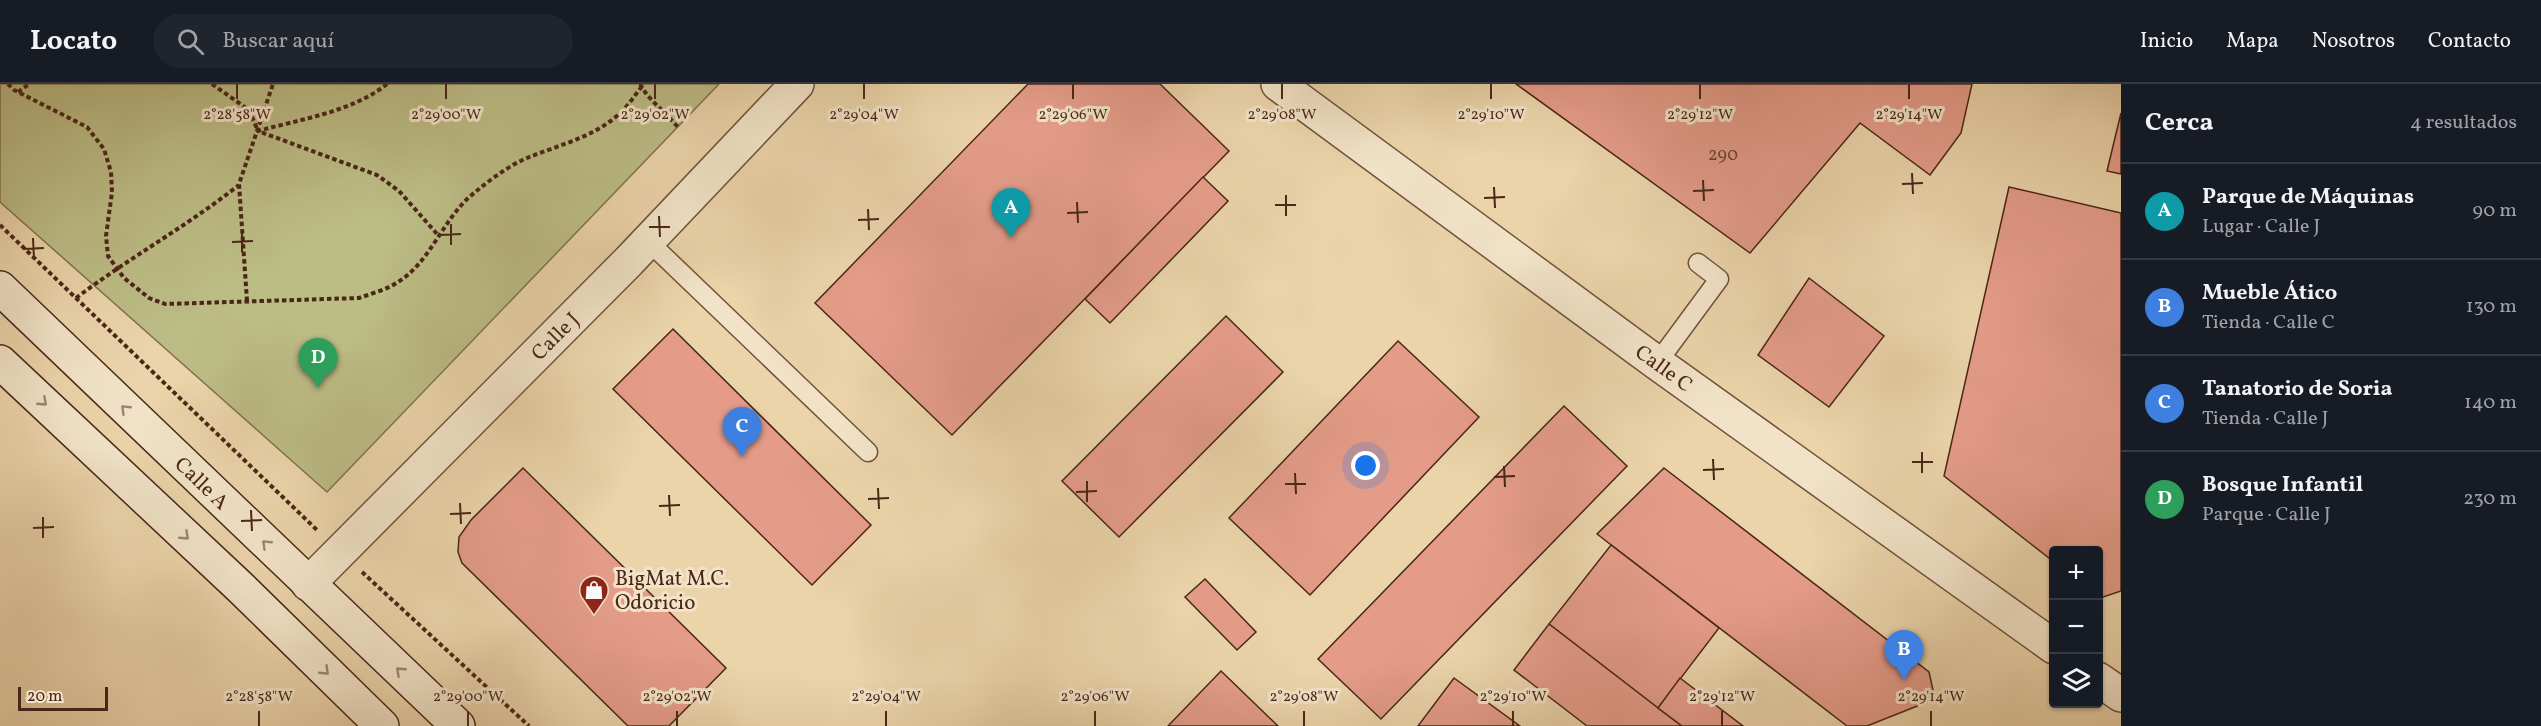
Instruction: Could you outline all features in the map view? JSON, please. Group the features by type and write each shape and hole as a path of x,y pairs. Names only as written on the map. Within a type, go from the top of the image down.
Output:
{"street":[{"name":"Calle J","path":"308,584 648,241 797,84"},
{"name":"Calle C","path":"1278,84 1657,363 2049,643"},
{"name":"Calle A","path":"0,288 458,726"},
{"path":"0,362 241,588 382,726"},
{"path":"2103,682 2121,695"}],"lane":[{"path":"648,241 868,452"},
{"path":"1657,363 1719,279 1698,263"}],"path":[{"path":"8,84 18,92 87,127 104,149 111,172 112,192 106,236 108,256 124,278 149,298 165,304 359,298 401,280 418,265 438,235 472,195 501,172 525,159 592,132 621,113 642,85 678,127"},
{"path":"18,92 29,84"},
{"path":"212,84 249,110 258,131 377,175 399,191 438,235"},
{"path":"247,301 239,184 273,84"},
{"path":"258,131 348,105 372,96 387,84"},
{"path":"76,298 116,267 198,216 239,184"},
{"path":"0,225 340,552 529,726"}],"green space":[{"path":"0,84 719,84 327,492 0,202"}],"building":[{"path":"1028,84 1160,84 1229,151 952,435 815,303"},
{"path":"1516,84 1972,84 1961,133 1930,175 1860,123 1750,253"},
{"path":"2121,113 2121,174 2107,171"},
{"path":"1203,177 1228,201 1110,323 1085,299"},
{"path":"2009,187 2121,213 2121,591 2103,597 2103,546 2049,546 2049,558 1944,476"},
{"path":"1809,278 1884,336 1829,407 1758,355"},
{"path":"1226,316 1283,372 1119,537 1062,481"},
{"path":"673,329 871,525 812,585 613,389"},
{"path":"1398,341 1479,417 1310,595 1229,518"},
{"path":"1564,406 1627,466 1381,719 1318,659"},
{"name":"BigMat M.C. Odoricio","path":"523,468 726,668 669,726 628,726 462,563 458,552 459,537 471,520"},
{"path":"1664,468 1929,672 1935,699 1867,726 1847,726 1597,534"},
{"path":"1611,545 1719,628 1658,708 1549,624"},
{"path":"1205,579 1256,632 1237,650 1185,597"},
{"path":"1549,624 1682,726 1587,726 1514,670"},
{"path":"1221,671 1278,726 1168,726"},
{"path":"1454,678 1520,726 1418,726"},
{"path":"1680,678 1743,726 1682,726 1658,708"}],"place":[{"name":"Parque de Máquinas","path":"1011,238"},
{"name":"Bosque Infantil","path":"318,388"},
{"name":"Tanatorio de Soria","path":"742,457"},
{"name":"BigMat M.C. Odoricio","path":"594,616"},
{"name":"Mueble Ático","path":"1904,680"}]}
